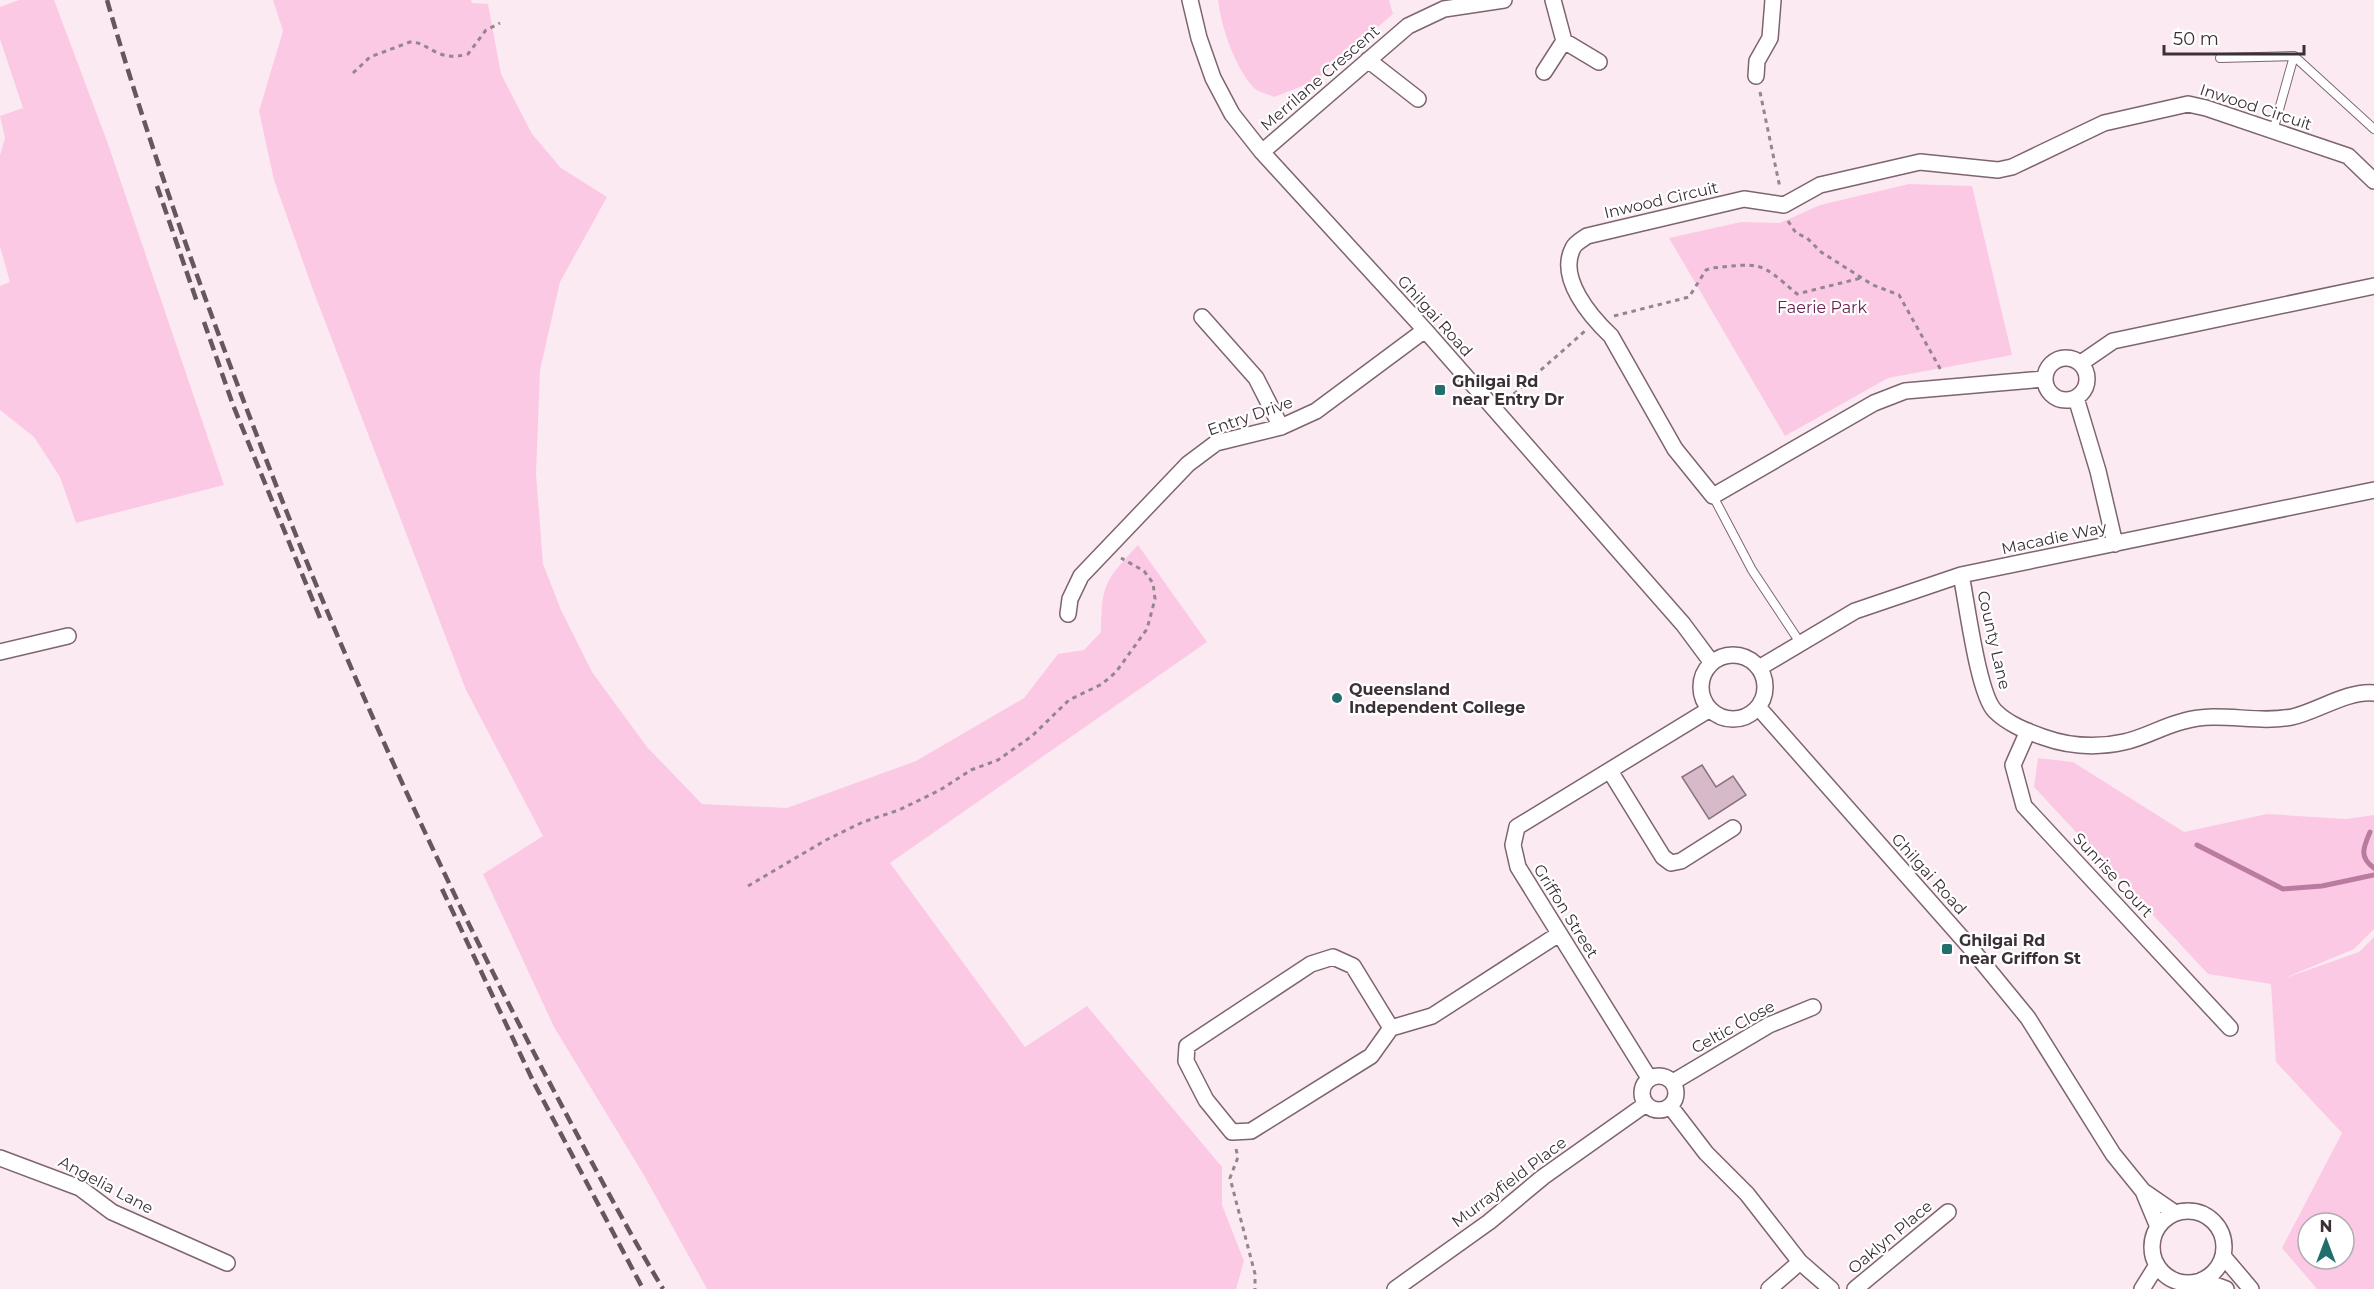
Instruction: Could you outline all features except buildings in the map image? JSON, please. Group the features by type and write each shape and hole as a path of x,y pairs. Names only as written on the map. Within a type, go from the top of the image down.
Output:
{"street":[{"name":"Ghilgai Road","path":"1190,0 1199,38 1213,78 1232,114 1262,152 1425,330 1683,624 1712,663"},
{"name":"Merrilane Crescent","path":"1262,152 1408,26 1444,9 1504,0"},
{"path":"1553,0 1564,41 1599,62"},
{"path":"1756,76 1757,61 1770,38 1773,0"},
{"path":"1544,72 1564,41"},
{"path":"1368,60 1418,99"},
{"name":"Inwood Circuit","path":"1713,496 1675,449 1611,336 1595,321 1575,291 1569,261 1573,247 1587,236 1744,199 1784,205 1820,185 1920,162 1998,170 2012,167 2104,123 2188,104 2348,156 2374,181"},
{"path":"2081,363 2113,341 2374,286"},
{"path":"1202,317 1256,378 1281,427"},
{"name":"Entry Drive","path":"1068,614 1070,599 1081,576 1188,464 1216,443 1281,427 1316,411 1425,330"},
{"path":"2070,357 2081,363 2088,379 2084,390 2076,398 2059,399 2046,387 2044,379 2048,367 2057,359 2070,357"},
{"path":"1713,496 1874,403 1905,391 2044,379"},
{"path":"2076,398 2098,471 2115,544"},
{"name":"Macadie Way","path":"1759,668 1801,645 1855,610 1961,575 2374,490"},
{"name":"County Lane","path":"1961,575 1985,692 1994,711 2028,731 2056,741 2092,746 2124,742 2184,721 2222,715 2263,721 2295,716 2323,705 2374,693"},
{"path":"0,652 68,636"},
{"path":"1740,656 1759,668 1765,686 1758,708 1749,715 1733,719 1717,715 1710,709 1704,700 1701,683 1712,663 1722,657 1740,656"},
{"name":"Ghilgai Road","path":"1758,708 1970,946 2028,1018 2094,1126 2143,1191"},
{"name":"Griffon Street","path":"1649,1078 1518,867 1513,845 1516,827 1710,709"},
{"name":"Sunrise Court","path":"2028,731 2013,765 2024,806 2230,1028"},
{"path":"1610,771 1662,856 1671,863 1681,861 1733,828"},
{"path":"1391,1028 1353,966 1333,957 1311,964 1187,1046 1185,1060 1206,1100 1232,1132 1251,1131 1371,1056 1391,1028 1432,1016 1559,934"},
{"name":"Celtic Close","path":"1673,1082 1769,1025 1813,1007"},
{"path":"1662,1075 1673,1082 1676,1097 1670,1106 1658,1110 1646,1104 1642,1090 1649,1078 1662,1075"},
{"name":"Murrayfield Place","path":"1395,1289 1489,1222 1543,1177 1646,1104"},
{"path":"1670,1106 1706,1153 1747,1194 1800,1262 1831,1289"},
{"name":"Angelia Lane","path":"0,1158 80,1188 112,1212 227,1263"},
{"path":"2143,1191 2175,1213"},
{"path":"2143,1191 2158,1227"},
{"name":"Oaklyn Place","path":"1855,1289 1948,1212"},
{"path":"2197,1212 2216,1224 2225,1245 2219,1266 2202,1280 2182,1286 2157,1265 2152,1246 2158,1227 2175,1213 2197,1212"},
{"path":"2223,1256 2251,1289"},
{"path":"1769,1289 1800,1262"},
{"path":"2142,1289 2157,1265"},
{"path":"2202,1280 2226,1289"}],"lane":[{"path":"2220,58 2294,56 2374,129"},
{"path":"2273,131 2294,56"},
{"path":"1713,496 1752,570 1801,645"}],"path":[{"path":"353,73 370,57 410,42 416,42 441,56 468,54 486,30 500,23"},
{"path":"1756,76 1789,226 1861,278 1899,295 1949,386"},
{"path":"1496,411 1595,321 1689,297 1706,270 1750,264 1767,268 1797,294 1861,278"},
{"path":"748,886 826,840 863,822 898,810 940,790 971,770 998,760 1032,736 1069,700 1102,684 1116,672 1147,629 1155,598 1153,583 1144,571 1106,549"},
{"path":"1235,1132 1238,1157 1230,1179 1254,1274 1254,1289"}],"green space":[{"path":"19,0 54,0 108,144 224,485 76,523 60,477 34,437 0,410 0,286 10,282 0,247 0,155 5,138 0,116 23,108 0,39 0,7"},
{"path":"273,0 471,0 472,3 488,4 501,74 532,134 561,168 607,197 560,282 540,370 536,474 543,564 561,610 592,672 647,747 702,804 787,808 916,761 1024,698 1058,654 1084,650 1101,632 1104,592 1112,575 1138,545 1207,642 890,863 1025,1047 1087,1006 1222,1167 1222,1205 1244,1261 1236,1289 707,1289 645,1177 554,1027 483,874 543,836 466,690 313,290 274,180 259,111 283,31"},
{"path":"1218,0 1389,0 1393,14 1315,81 1274,97 1255,89 1240,69 1222,22"},
{"name":"Faerie Park","path":"1909,184 1972,186 2012,355 1888,378 1785,436 1669,238 1741,222 1780,223 1820,205"},
{"path":"2038,758 2073,762 2184,832 2267,814 2346,819 2374,815 2374,929 2354,949 2285,978 2359,952 2374,937 2374,1289 2317,1289 2302,1271 2356,1271 2356,1211 2301,1211 2342,1133 2276,1062 2271,984 2208,974 2034,787"},
{"path":"2296,1221 2296,1264 2282,1248"}],"waterway":[{"path":"2370,832 2364,856 2374,868"},
{"path":"2197,845 2283,889 2322,886 2374,875"}],"railway":[{"path":"107,0 159,167 218,332 291,524 360,689 434,851 513,1012 634,1240 663,1289"},
{"path":"157,186 197,302"},
{"path":"204,322 233,405 320,618"},
{"path":"442,889 534,1083 643,1289"}],"place":[{"name":"Ghilgai Rd near Entry Dr","path":"1440,390"},
{"name":"Queensland Independent College","path":"1337,698"},
{"name":"Ghilgai Rd near Griffon St","path":"1947,949"}]}
